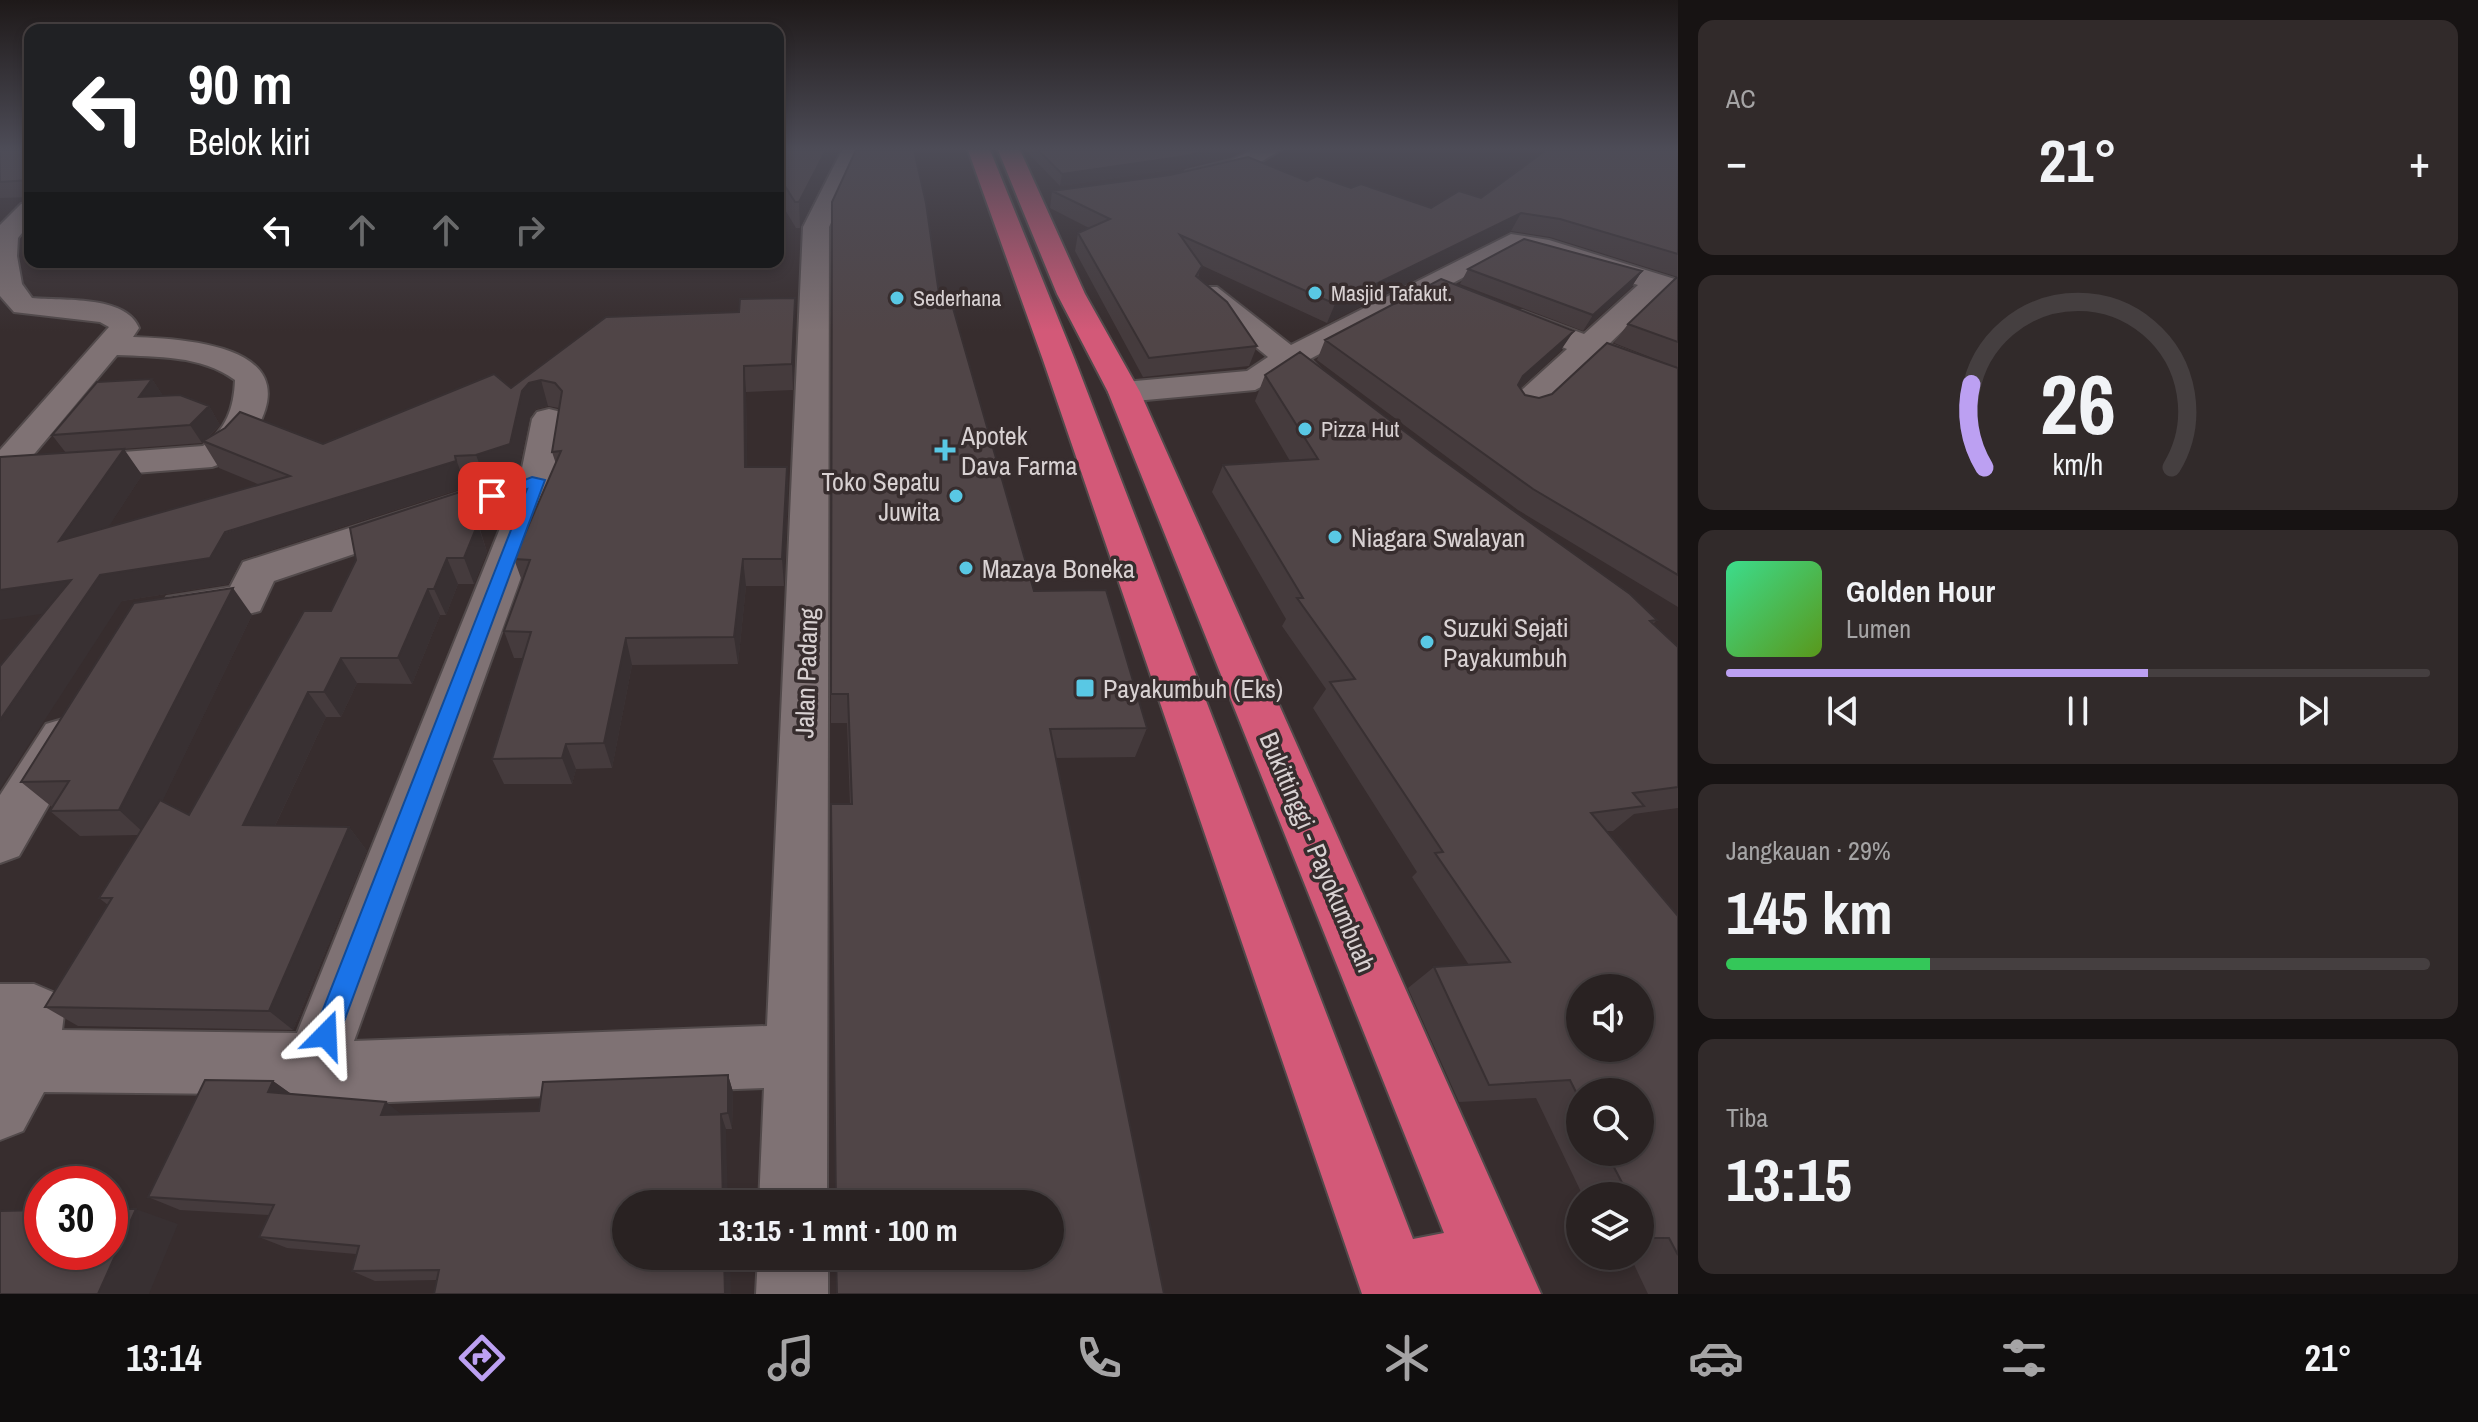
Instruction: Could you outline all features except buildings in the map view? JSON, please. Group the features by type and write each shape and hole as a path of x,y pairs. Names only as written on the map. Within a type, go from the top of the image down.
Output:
{"highway":[{"path":"1002,210 1396,1286 1497,1277"},
{"name":"Bukittinggi - Payokumbuah","path":"1051,210 1071,294 1124,392 1497,1277"}],"street":[{"path":"17,210 3,237 1,248 3,277 13,298 24,306 104,314 121,320 124,328 109,345 12,458 13,469 212,456 226,448 243,426 252,393 251,377 234,362 199,352 109,345"},
{"name":"Jalan Padang","path":"793,1190 816,227 824,210"},
{"path":"1124,392 1255,380 1289,358 1511,242 1540,246 1668,286"},
{"path":"1431,285 1460,297"},
{"path":"1525,405 1668,286"},
{"path":"1207,293 1337,395"},
{"path":"1489,308 1678,382"},
{"path":"315,1064 538,480 549,419"},
{"path":"140,614 245,600 257,572 538,480"},
{"path":"0,840 82,707"},
{"path":"9,1061 315,1064 337,1073 795,1056"},
{"path":"792,1294 793,1270"}],"place":[{"name":"Masjid Tafakut.","path":"1315,293"},
{"name":"Sederhana","path":"897,298"},
{"name":"Pizza Hut","path":"1305,429"},
{"name":"Apotek Dava Farma","path":"945,450"},
{"name":"Toko Sepatu Juwita","path":"956,496"},
{"name":"Niagara Swalayan","path":"1335,537"},
{"name":"Mazaya Boneka","path":"966,568"},
{"name":"Suzuki Sejati Payakumbuh","path":"1427,642"},
{"name":"Payakumbuh (Eks)","path":"1085,688"}],"route":[{"path":"326,1035 538,480 492,496"}]}
